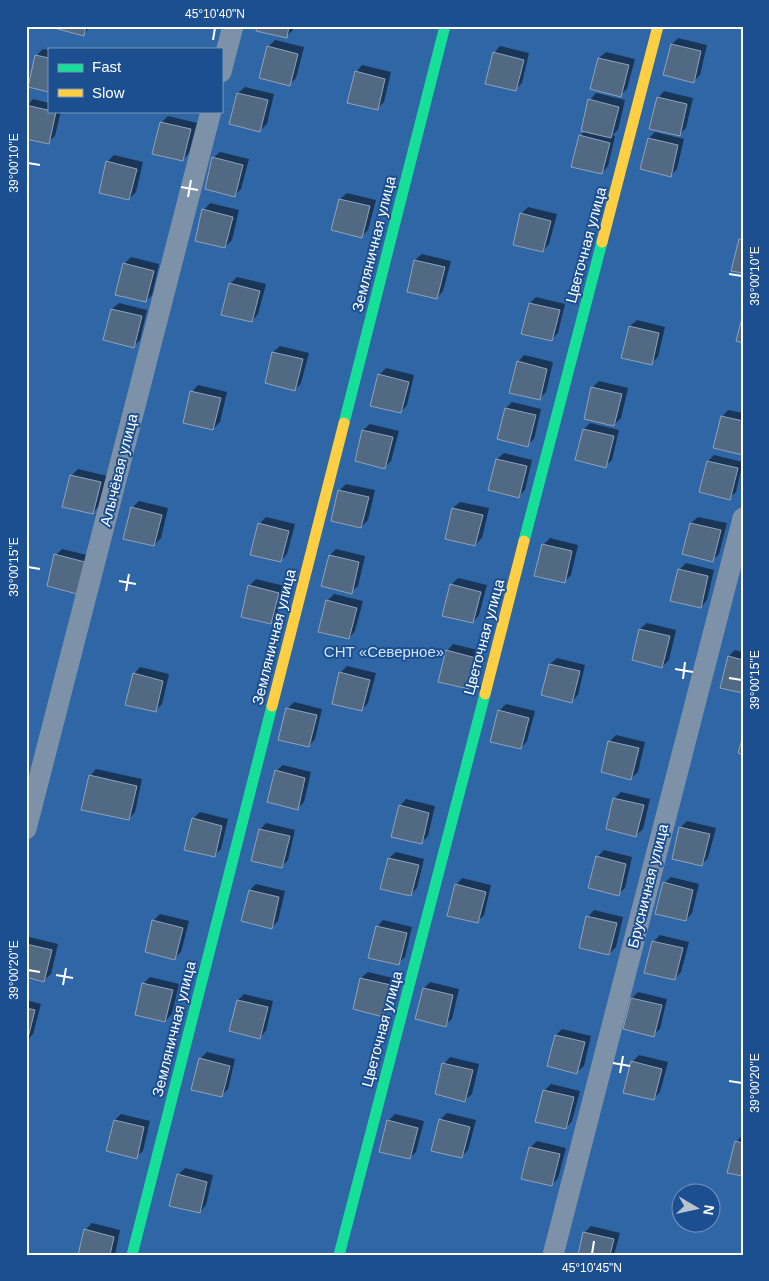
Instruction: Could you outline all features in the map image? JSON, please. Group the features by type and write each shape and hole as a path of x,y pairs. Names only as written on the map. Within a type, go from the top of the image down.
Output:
{"street":[{"path":"222,68 233,26"},
{"name":"Земляничная улица","path":"132,1255 445,26"},
{"name":"Цветочная улица","path":"339,1255 658,26"},
{"name":"Алычёвая улица","path":"26,829 211,112"},
{"name":"Брусничная улица","path":"553,1255 743,518"}],"green space":[{"name":"СНТ «Северное»","path":"26,26 743,26 743,1255 26,1255"}],"building":[{"path":"54,26 86,26 84,36 54,28"},
{"path":"257,26 289,26 287,38 256,31"},
{"path":"671,44 701,51 694,83 663,75"},
{"path":"267,46 298,54 290,86 259,78"},
{"path":"493,52 524,60 516,91 485,84"},
{"path":"35,55 48,58 48,92 28,87"},
{"path":"598,58 629,65 621,97 590,89"},
{"path":"355,71 385,79 378,110 347,103"},
{"path":"237,93 268,100 260,132 229,124"},
{"path":"657,97 687,104 680,136 649,129"},
{"path":"588,99 619,107 611,138 581,131"},
{"path":"26,105 48,110 48,112 56,112 49,144 26,139"},
{"path":"160,122 191,129 183,161 152,154"},
{"path":"579,135 610,143 602,174 571,167"},
{"path":"648,138 678,145 671,177 640,169"},
{"path":"212,157 243,165 235,197 205,189"},
{"path":"106,161 137,169 129,200 99,193"},
{"path":"339,199 370,206 362,238 331,230"},
{"path":"202,209 233,217 225,248 195,241"},
{"path":"520,213 551,221 543,252 513,245"},
{"path":"739,239 743,240 743,273 731,271"},
{"path":"414,260 445,267 437,299 407,292"},
{"path":"123,263 154,271 146,302 115,295"},
{"path":"229,283 260,291 252,322 221,315"},
{"path":"529,303 560,310 552,341 521,334"},
{"path":"111,309 142,316 134,348 103,340"},
{"path":"743,314 743,343 736,341"},
{"path":"629,326 659,333 652,365 621,358"},
{"path":"272,352 303,359 295,391 265,383"},
{"path":"517,361 547,369 540,400 509,393"},
{"path":"378,374 409,382 401,413 370,406"},
{"path":"591,387 622,394 614,426 584,419"},
{"path":"190,391 221,398 213,430 183,423"},
{"path":"505,408 536,415 528,447 497,439"},
{"path":"721,416 743,421 743,455 713,448"},
{"path":"583,429 614,436 606,468 575,460"},
{"path":"362,430 393,437 385,469 355,461"},
{"path":"496,459 527,466 519,498 488,490"},
{"path":"707,461 738,468 730,500 699,492"},
{"path":"70,475 101,482 93,514 62,507"},
{"path":"338,490 369,497 361,528 331,521"},
{"path":"131,507 162,515 154,546 123,539"},
{"path":"452,508 483,515 475,546 445,539"},
{"path":"258,523 289,531 281,562 250,555"},
{"path":"690,523 721,530 713,562 682,554"},
{"path":"542,544 572,551 565,583 534,576"},
{"path":"54,554 85,562 77,594 47,586"},
{"path":"329,555 359,562 352,594 321,586"},
{"path":"678,569 708,576 701,608 670,601"},
{"path":"450,584 481,592 473,623 442,616"},
{"path":"248,585 279,593 271,624 241,617"},
{"path":"326,600 357,608 349,639 318,632"},
{"path":"639,629 670,636 662,668 632,660"},
{"path":"446,650 476,658 469,689 438,682"},
{"path":"728,656 743,660 743,693 720,688"},
{"path":"549,664 580,671 572,703 541,695"},
{"path":"339,672 370,680 362,711 332,704"},
{"path":"133,673 163,681 156,712 125,705"},
{"path":"286,708 317,715 309,747 278,740"},
{"path":"498,710 529,718 521,749 490,742"},
{"path":"743,736 743,755 738,753"},
{"path":"608,741 639,748 631,780 601,772"},
{"path":"275,770 305,778 298,810 267,802"},
{"path":"89,775 137,786 129,820 81,810"},
{"path":"613,798 644,805 636,837 606,829"},
{"path":"399,805 429,813 422,844 391,837"},
{"path":"192,818 222,826 215,857 184,850"},
{"path":"679,827 710,834 702,866 672,859"},
{"path":"259,829 290,836 282,868 251,861"},
{"path":"596,856 626,864 619,896 588,888"},
{"path":"388,858 419,865 411,896 380,889"},
{"path":"663,882 693,890 686,921 655,914"},
{"path":"455,884 486,892 478,923 447,916"},
{"path":"249,890 279,897 272,929 241,921"},
{"path":"586,916 617,923 609,955 579,948"},
{"path":"152,920 183,928 175,960 145,952"},
{"path":"376,926 407,933 399,965 368,958"},
{"path":"652,941 683,948 675,980 644,973"},
{"path":"26,944 52,950 44,982 26,977"},
{"path":"360,978 391,985 383,1017 353,1009"},
{"path":"142,983 173,990 165,1022 135,1015"},
{"path":"423,988 453,995 446,1027 415,1019"},
{"path":"631,998 662,1005 654,1037 623,1029"},
{"path":"237,1000 268,1007 260,1039 229,1031"},
{"path":"26,1008 35,1010 27,1042 26,1042"},
{"path":"555,1035 585,1042 577,1074 547,1066"},
{"path":"199,1058 230,1066 222,1097 191,1090"},
{"path":"631,1061 662,1069 654,1100 623,1093"},
{"path":"442,1063 473,1070 465,1102 435,1094"},
{"path":"543,1090 574,1097 566,1129 535,1122"},
{"path":"439,1119 470,1127 462,1158 431,1151"},
{"path":"114,1120 144,1127 137,1159 106,1151"},
{"path":"387,1120 418,1128 410,1159 379,1152"},
{"path":"735,1141 743,1143 743,1176 727,1173"},
{"path":"529,1147 560,1154 552,1186 521,1179"},
{"path":"177,1174 207,1182 200,1213 169,1206"},
{"path":"84,1229 114,1237 110,1255 78,1255"},
{"path":"583,1232 614,1239 610,1255 578,1255"}],"traffic: fast":[{"path":"344,423 445,26"},
{"path":"524,541 602,242"},
{"path":"339,1255 485,694"},
{"path":"132,1255 272,706"}],"traffic: slow":[{"path":"602,242 658,26"},
{"path":"272,706 344,423"},
{"path":"485,694 524,541"}]}
